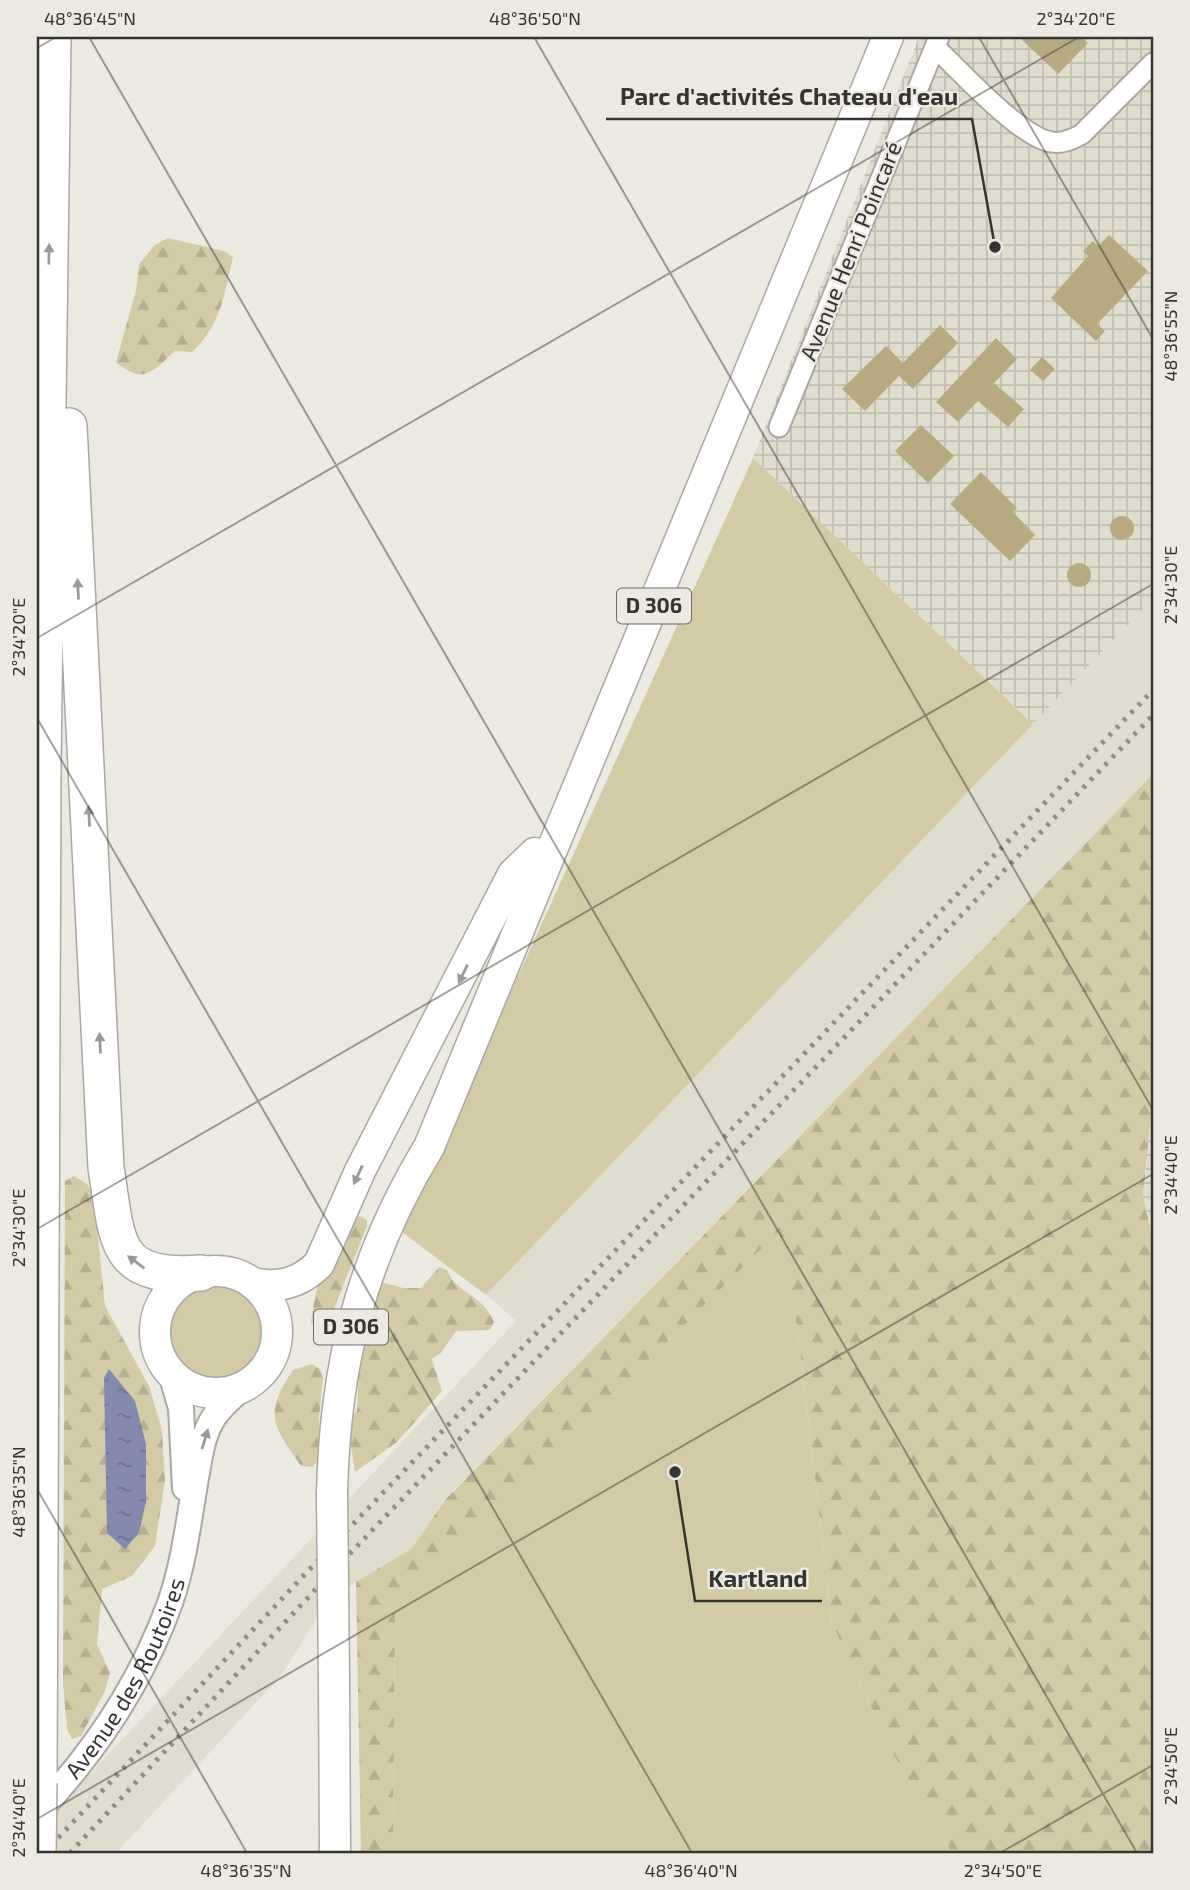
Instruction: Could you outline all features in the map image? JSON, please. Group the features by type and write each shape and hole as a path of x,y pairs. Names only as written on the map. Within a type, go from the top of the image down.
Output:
{"highway":[{"path":"38,1853 52,37"},
{"path":"48,322 65,357 106,1168 116,1230 123,1250 134,1264 163,1273 201,1273"}],"main road":[{"name":"D 306","path":"414,1172 420,1143 535,853 873,37"},
{"name":"D 306","path":"335,1853 332,1493 338,1395 351,1327 365,1283 414,1172 429,1147 504,970 888,37"},
{"path":"252,1283 267,1298 275,1317 278,1338 261,1374 248,1384 228,1393 207,1393 188,1387 171,1374 158,1352 156,1331 159,1309 170,1292 185,1280 201,1273 235,1275 252,1283 272,1287 287,1284 310,1273 319,1264 359,1171 513,874 535,853"}],"street":[{"path":"937,42 1019,125 1051,142 1068,141 1083,134 1153,62"},
{"name":"Avenue Henri Poincaré","path":"779,427 937,42"},
{"name":"Avenue des Routoires","path":"171,1374 181,1408 187,1530"},
{"name":"Avenue des Routoires","path":"38,1798 97,1742 128,1695 170,1601 187,1530 204,1438 214,1417 225,1403 248,1384"}],"shaded area":[{"path":"919,37 1153,37 1153,598 1033,724 753,458"},
{"path":"1153,598 1153,774 445,1499 411,1549 356,1582 323,1609 280,1677 116,1853 37,1853 37,1830 516,1321 486,1295"},
{"path":"1153,1093 1153,1242 1143,1195"}],"green space":[{"path":"168,238 224,251 233,257 224,297 209,331 192,352 175,351 154,370 134,373 116,362 136,291 139,264 155,245"},
{"path":"753,458 1033,724 486,1295 402,1232"},
{"path":"1153,774 1153,1093 1143,1195 1153,1242 1153,1853 952,1853 891,1750 832,1624 798,1332 779,1231 395,1612 393,1853 361,1853 356,1582 411,1549 445,1500"},
{"path":"74,1176 87,1184 94,1197 105,1306 149,1386 162,1430 165,1480 155,1546 132,1576 102,1589 97,1644 110,1673 105,1691 81,1736 72,1739 67,1729 63,1684 65,1181"},
{"path":"360,1216 367,1220 367,1226 334,1309 321,1325 311,1324 325,1264 340,1235"},
{"path":"779,1230 798,1332 832,1624 891,1750 952,1853 393,1853 395,1612"},
{"path":"439,1267 447,1270 456,1284 483,1305 494,1322 490,1330 456,1331 441,1353 432,1359 442,1391 397,1442 355,1472 351,1445 344,1432 347,1422 357,1411 359,1372 366,1341 379,1333 383,1321 375,1303 377,1281 403,1288 421,1288"},
{"path":"217,1285 235,1288 251,1299 262,1315 265,1333 262,1351 251,1367 235,1378 217,1381 199,1378 183,1367 172,1351 169,1333 172,1315 183,1299 199,1288"},
{"path":"312,1364 320,1369 323,1378 319,1417 321,1456 313,1467 301,1466 278,1430 275,1420 278,1398 293,1370"}],"water":[{"path":"109,1369 135,1401 146,1444 146,1502 139,1533 125,1549 107,1533 104,1378"}],"building":[{"path":"1019,37 1081,37 1088,43 1058,74"},
{"path":"1109,235 1148,271 1097,324 1105,331 1096,341 1051,298 1088,256 1083,251 1093,241 1098,246"},
{"path":"940,325 958,343 913,389 899,376 865,411 842,389 886,346 903,363"},
{"path":"996,338 1017,359 994,383 1024,409 1008,427 978,401 958,422 936,402"},
{"path":"1042,357 1055,369 1043,381 1030,370"},
{"path":"921,425 954,456 928,483 895,451"},
{"path":"981,472 1017,508 1013,512 1035,535 1010,561 950,504"},
{"path":"1122,516 1131,519 1134,528 1131,537 1122,540 1113,537 1110,528 1113,519"},
{"path":"1074,563 1084,563 1091,570 1091,580 1084,587 1074,587 1067,580 1067,570"}],"railway":[{"path":"44,1853 308,1571 1153,690"},
{"path":"70,1853 316,1589 1153,715"}],"place":[{"name":"Parc d'activités Chateau d'eau","path":"995,247"},
{"name":"Kartland","path":"675,1472"}]}
